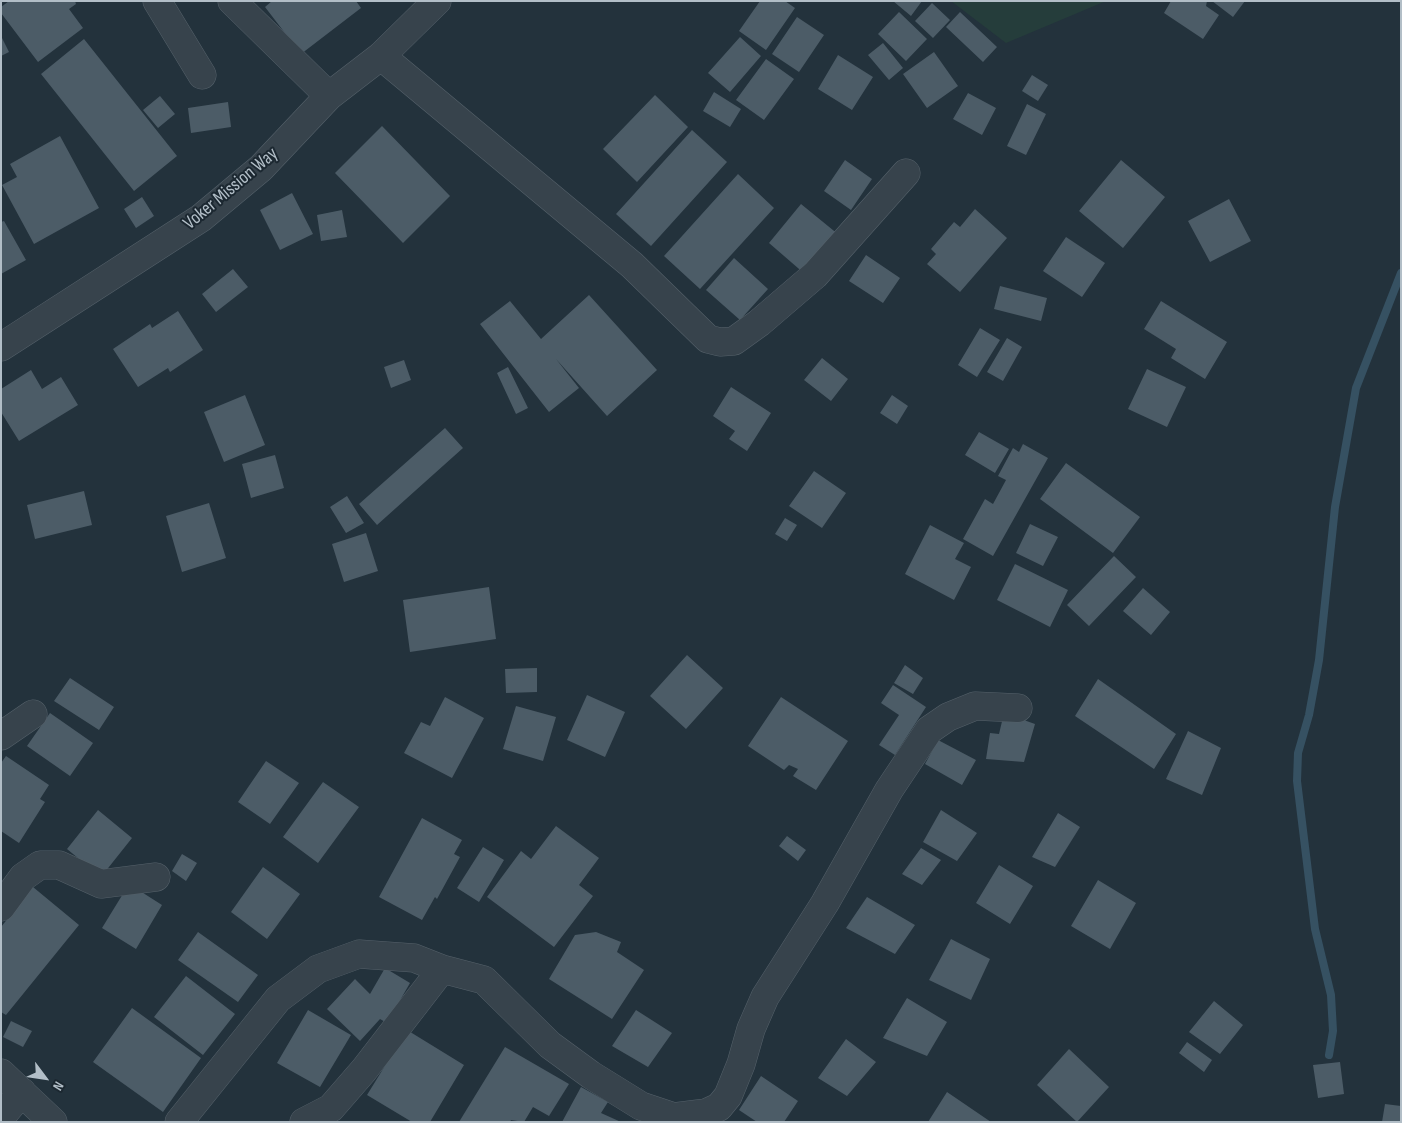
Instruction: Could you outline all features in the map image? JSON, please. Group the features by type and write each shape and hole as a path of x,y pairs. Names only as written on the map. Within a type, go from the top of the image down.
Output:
{"street":[{"path":"157,1 202,74"},
{"path":"232,1 330,96"},
{"name":"Voker Mission Way","path":"1,347 201,218 261,168 330,96 381,56 437,1"},
{"path":"381,56 632,265 708,338 720,342 734,341 740,337 815,275 906,173"},
{"path":"179,1122 278,999 318,969 359,954 414,958 442,969 484,980 550,1045 591,1075 641,1106 677,1119 706,1113 719,1107 728,1096 741,1064 751,1029 765,997 825,903 889,790 929,730 948,717 975,706 1018,708"},
{"path":"1,736 33,714"},
{"path":"1,907 23,877 40,864 59,864 101,884 156,877"},
{"path":"304,1122 331,1108 364,1070 442,969"},
{"path":"1,1073 54,1122"},
{"path":"1,1117 22,1092"}],"green space":[{"path":"951,1 1106,1 1006,43"}],"building":[{"path":"9,1 75,1 76,4 69,9 83,28 38,62 1,13 1,7"},
{"path":"272,1 356,1 361,8 301,54 265,7"},
{"path":"760,1 785,1 795,8 766,50 739,31"},
{"path":"893,1 922,1 911,16"},
{"path":"1171,1 1207,1 1206,6 1219,15 1203,39 1164,13"},
{"path":"1212,1 1245,1 1233,17"},
{"path":"932,3 950,20 933,38 915,21"},
{"path":"899,12 927,39 906,61 878,34"},
{"path":"960,12 997,47 983,62 946,27"},
{"path":"797,17 824,35 799,72 772,54"},
{"path":"1,36 9,52 1,56"},
{"path":"740,37 761,56 730,92 708,73"},
{"path":"84,39 177,156 134,191 41,74"},
{"path":"883,43 903,68 889,80 868,55"},
{"path":"934,52 958,86 927,108 903,74"},
{"path":"838,55 873,77 852,110 818,89"},
{"path":"766,59 794,79 764,120 736,100"},
{"path":"1032,75 1048,85 1038,101 1022,91"},
{"path":"714,92 741,109 730,127 703,111"},
{"path":"968,93 996,108 982,135 953,119"},
{"path":"655,95 688,127 637,182 603,149"},
{"path":"160,96 175,114 158,128 143,110"},
{"path":"228,102 231,127 191,133 188,108"},
{"path":"1027,104 1046,114 1026,155 1007,146"},
{"path":"382,126 450,196 403,243 335,173"},
{"path":"692,130 727,162 651,246 616,214"},
{"path":"60,136 99,208 34,244 2,185 17,177 10,164"},
{"path":"845,160 872,179 851,210 824,191"},
{"path":"1121,160 1165,197 1123,248 1079,211"},
{"path":"738,174 774,208 700,289 664,256"},
{"path":"292,193 313,234 280,250 260,210"},
{"path":"142,197 154,216 136,228 124,209"},
{"path":"1229,199 1251,241 1210,262 1188,221"},
{"path":"801,204 839,235 806,275 769,243"},
{"path":"975,209 1007,238 960,292 927,264 936,254 931,249 954,222 960,227"},
{"path":"342,210 347,237 321,241 317,215"},
{"path":"4,221 26,260 1,274 1,222"},
{"path":"1066,237 1105,263 1082,297 1043,271"},
{"path":"866,255 900,278 883,303 849,281"},
{"path":"734,258 768,289 740,320 706,290"},
{"path":"233,269 248,287 216,312 202,294"},
{"path":"1000,286 1047,298 1041,321 994,309"},
{"path":"589,295 657,370 607,416 556,359 579,388 549,412 480,324 510,301 541,339"},
{"path":"1161,301 1227,342 1205,379 1171,358 1176,349 1144,329"},
{"path":"178,311 203,350 170,372 168,368 138,387 113,349 150,324 152,328"},
{"path":"980,328 1000,340 977,377 958,365"},
{"path":"1007,338 1022,347 1003,381 987,372"},
{"path":"822,358 848,379 831,401 804,380"},
{"path":"404,360 411,380 391,388 384,367"},
{"path":"508,367 528,408 516,414 497,373"},
{"path":"1147,369 1186,387 1167,427 1128,409"},
{"path":"31,370 42,389 61,377 78,405 19,441 1,412 1,389"},
{"path":"731,387 771,413 747,451 729,439 735,431 713,416"},
{"path":"245,395 265,445 224,462 204,412"},
{"path":"892,395 908,406 897,424 880,413"},
{"path":"445,428 463,448 377,525 359,504"},
{"path":"979,432 1009,449 995,473 965,455"},
{"path":"1023,444 1048,458 993,556 963,539 985,499 993,504 1006,480 998,476 1013,448 1019,452"},
{"path":"275,455 284,488 251,498 242,464"},
{"path":"1066,463 1140,517 1113,553 1040,499"},
{"path":"814,471 846,493 822,528 789,506"},
{"path":"84,491 92,525 35,539 27,505"},
{"path":"347,496 364,523 346,533 330,507"},
{"path":"209,503 226,558 182,572 166,516"},
{"path":"785,518 797,525 787,541 775,534"},
{"path":"1030,524 1058,537 1043,566 1016,553"},
{"path":"930,525 964,543 955,559 971,567 954,600 905,574"},
{"path":"366,533 378,571 344,582 332,544"},
{"path":"1114,556 1136,577 1089,626 1067,605"},
{"path":"1015,564 1068,590 1050,627 997,600"},
{"path":"489,587 496,639 410,652 403,600"},
{"path":"1143,588 1170,612 1151,635 1123,611"},
{"path":"687,655 723,688 686,729 650,696"},
{"path":"905,665 923,678 913,694 894,683"},
{"path":"537,668 537,692 506,693 505,669"},
{"path":"70,678 114,707 99,730 54,701"},
{"path":"1098,679 1176,734 1154,769 1075,716"},
{"path":"893,685 926,707 895,755 879,745 899,715 881,703"},
{"path":"587,695 625,712 605,757 567,740"},
{"path":"445,697 484,718 452,778 404,753 421,722 430,726"},
{"path":"781,697 848,741 816,790 793,776 798,769 789,765 784,770 748,746"},
{"path":"516,706 556,717 543,761 503,749"},
{"path":"50,713 93,743 70,776 27,746"},
{"path":"1004,713 1035,724 1024,762 986,759 990,733 999,734"},
{"path":"1188,731 1221,748 1202,795 1166,779"},
{"path":"938,740 976,760 962,785 925,764"},
{"path":"6,756 49,785 40,799 45,802 19,843 1,831 1,763"},
{"path":"266,761 299,783 270,824 238,802"},
{"path":"323,782 359,807 318,863 283,837"},
{"path":"98,810 132,838 101,877 67,849"},
{"path":"941,810 977,833 957,861 923,842"},
{"path":"1058,813 1080,827 1055,867 1032,857"},
{"path":"422,818 462,840 454,854 460,857 437,899 435,897 422,920 379,897"},
{"path":"556,826 599,858 579,885 593,896 554,947 487,897 521,851 531,859"},
{"path":"787,836 806,850 798,861 779,846"},
{"path":"483,847 504,860 479,902 457,888"},
{"path":"921,848 941,860 922,885 902,874"},
{"path":"182,854 197,863 186,881 172,871"},
{"path":"999,865 1033,886 1010,924 976,903"},
{"path":"263,867 300,894 267,939 231,912"},
{"path":"1098,880 1136,903 1110,949 1071,926"},
{"path":"129,884 162,905 136,949 102,928"},
{"path":"33,887 79,925 6,1015 1,1012 1,927"},
{"path":"867,897 915,925 895,954 846,928"},
{"path":"198,932 258,975 238,1002 178,960"},
{"path":"596,932 621,942 617,952 644,970 612,1019 549,979 575,935"},
{"path":"951,939 990,959 971,1000 929,980"},
{"path":"385,968 410,983 387,1023 380,1019 360,1041 327,1009 355,979 370,994"},
{"path":"186,976 235,1014 203,1055 154,1017"},
{"path":"907,998 947,1022 927,1056 883,1038"},
{"path":"1214,1001 1243,1025 1220,1054 1189,1032"},
{"path":"132,1008 201,1058 163,1112 93,1062"},
{"path":"308,1010 351,1035 320,1087 277,1063"},
{"path":"636,1010 672,1033 648,1067 612,1046"},
{"path":"11,1021 32,1031 23,1047 3,1037"},
{"path":"407,1030 464,1065 430,1122 412,1122 367,1095"},
{"path":"846,1039 876,1062 847,1096 818,1078"},
{"path":"1187,1042 1212,1060 1204,1072 1179,1053"},
{"path":"505,1047 569,1084 549,1116 533,1107 524,1122 511,1120 510,1122 459,1122"},
{"path":"1069,1049 1109,1087 1077,1122 1037,1085"},
{"path":"1340,1062 1344,1094 1318,1098 1313,1065"},
{"path":"761,1076 798,1101 784,1122 757,1122 739,1110"},
{"path":"581,1087 608,1102 601,1113 621,1122 562,1122"},
{"path":"947,1092 991,1122 928,1122"},
{"path":"1385,1104 1401,1106 1401,1122 1382,1122"}],"waterway":[{"path":"1329,1055 1333,1031 1331,995 1315,929 1297,781 1298,753 1309,715 1319,660 1335,507 1356,388 1401,273"}]}
